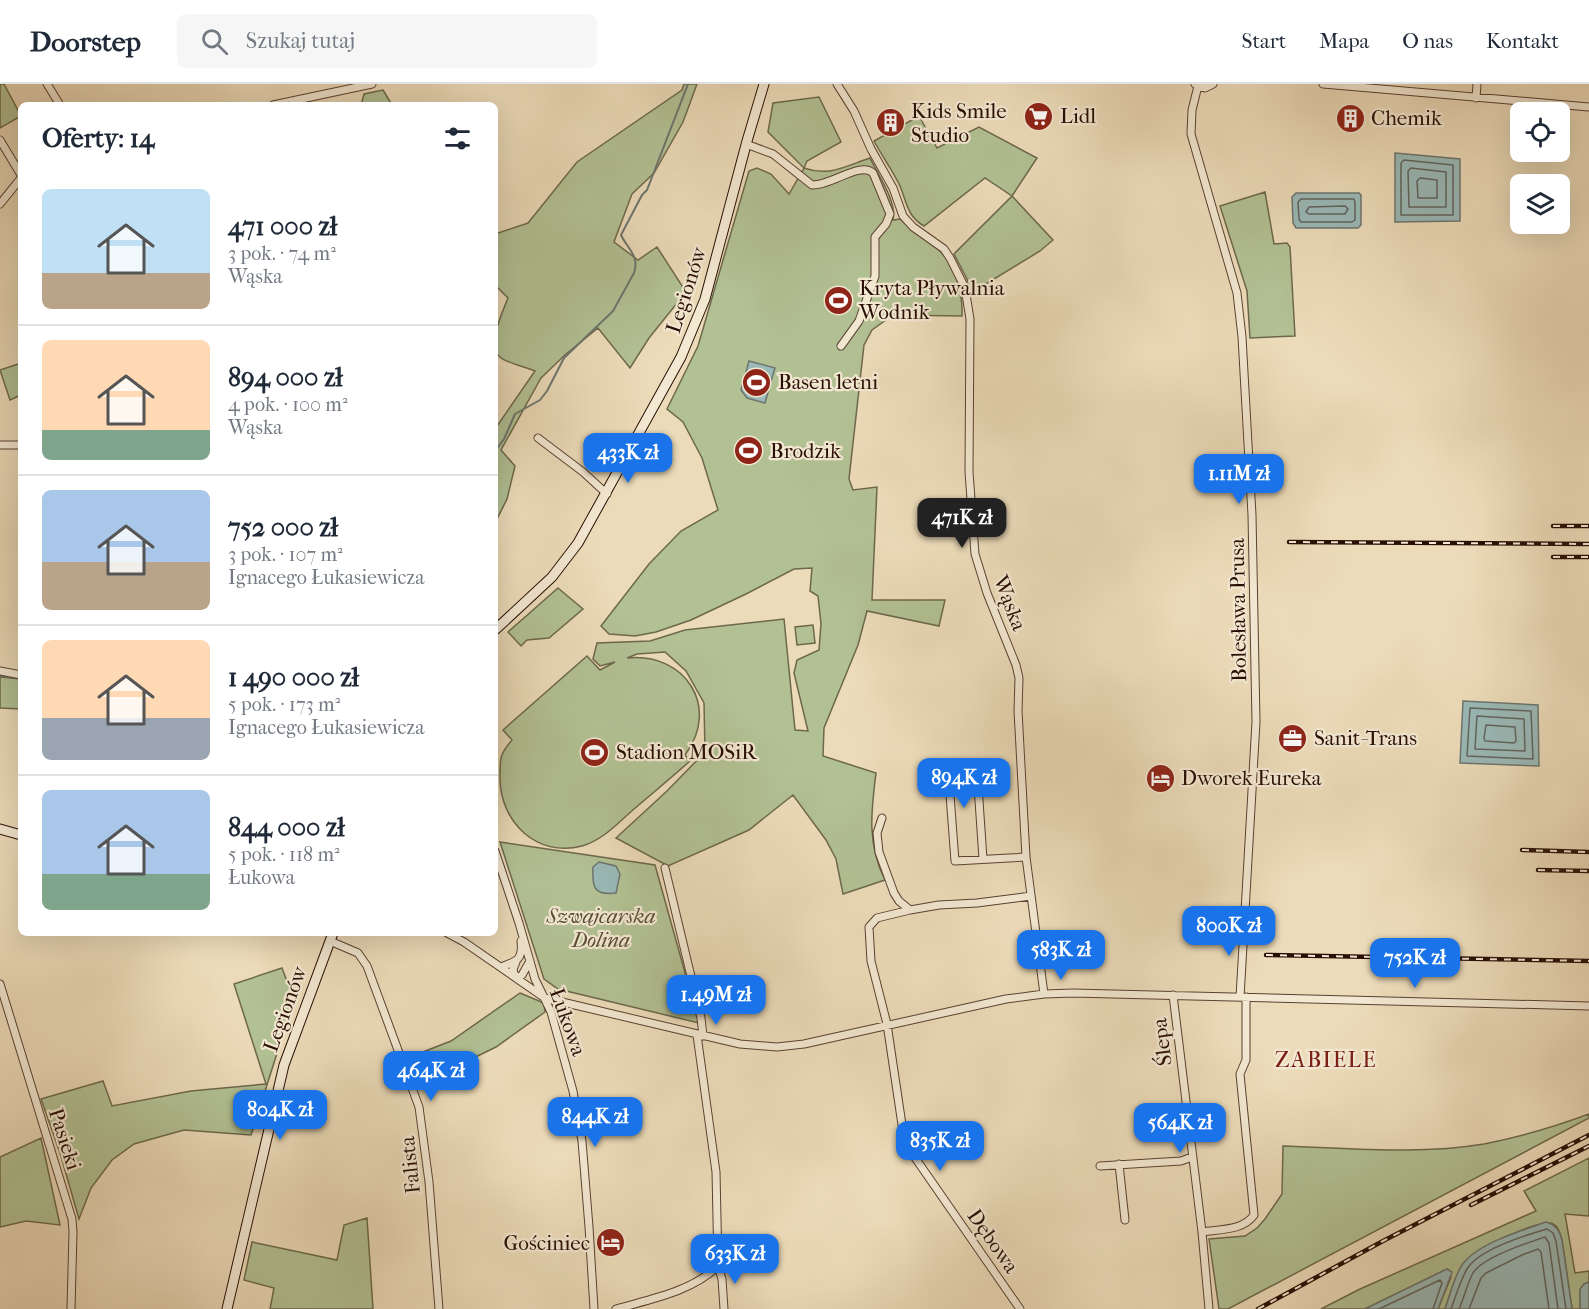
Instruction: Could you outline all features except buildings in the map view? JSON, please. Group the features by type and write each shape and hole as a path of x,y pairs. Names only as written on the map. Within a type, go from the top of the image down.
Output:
{"street":[{"path":"47,84 58,102"},
{"path":"295,102 372,84"},
{"name":"Legionów","path":"498,627 552,577 578,543 681,357 698,320 710,281 764,84"},
{"name":"Wąska","path":"837,84 854,111 871,149 893,188 902,213 912,227 944,249 958,272 968,300 970,319 969,472 975,554 987,593 1014,657 1019,678 1018,711 1026,856 1044,994"},
{"path":"1196,85 1205,88 1213,84"},
{"path":"1323,84 1589,107"},
{"path":"1476,98 1477,84"},
{"name":"Bolesława Prusa","path":"1196,85 1191,134 1237,293 1242,337 1252,515 1256,654 1256,722 1243,997 1246,1060 1240,1074 1254,1215 1243,1226 1202,1232"},
{"path":"0,140 18,172"},
{"path":"746,144 773,154 812,185 830,183 862,168 873,173 890,214 886,224 875,237 875,276 859,321 841,346"},
{"path":"0,204 18,181"},
{"path":"890,214 902,213"},
{"path":"537,438 583,472 607,494"},
{"path":"0,446 18,445"},
{"path":"0,671 18,674"},
{"path":"984,859 978,786 971,781 949,782 955,861 984,859 1026,856"},
{"path":"882,818 877,833 879,852 894,893 899,901 910,910"},
{"path":"0,829 18,834"},
{"name":"Łukowa","path":"498,860 537,985 546,998 551,1012 573,1091 582,1141 590,1227 594,1309"},
{"path":"665,868 701,1018 700,1036 716,1172 718,1266 722,1279 724,1309"},
{"name":"Dębowa","path":"1020,1309 909,1149 903,1128 887,1024 872,970 869,927 877,918 939,904 977,903 1031,896"},
{"name":"Łukowa","path":"519,923 522,949 513,969 515,977 522,975 530,961"},
{"path":"452,936 546,998 700,1036 740,1044 777,1047 804,1044 1006,999 1044,994 1589,1005"},
{"name":"Legionów","path":"227,1309 284,1065 332,937"},
{"name":"Falista","path":"332,937 358,953 367,966 419,1107 429,1182 439,1309"},
{"path":"501,967 516,962"},
{"name":"Pasieki","path":"0,984 72,1219 72,1309"},
{"name":"Ślepa","path":"1173,995 1202,1232 1209,1309"},
{"path":"1100,1166 1181,1161 1192,1157"},
{"path":"1119,1164 1125,1221"},
{"path":"616,1309 689,1286 707,1277 718,1266"}],"green space":[{"path":"0,84 4,84 18,110 18,118 0,128"},
{"path":"684,84 697,84 683,122 654,173 632,194 614,242 638,260 657,247 686,292 649,338 630,368 598,328 541,378 501,450 515,466 507,499 498,517 498,425 535,371 507,361 498,354 498,325 508,298 498,288 498,233 528,223 577,162 682,90"},
{"path":"383,90 390,102 362,102 364,94"},
{"path":"819,97 841,142 807,161 804,168 768,132 773,103"},
{"path":"919,116 937,148 979,127 1037,158 1012,196 985,178 924,226 908,209 897,180 874,141"},
{"path":"870,158 890,197 893,220 900,219 946,257 960,290 962,308 962,316 893,315 872,330 864,345 849,479 853,490 877,487 872,600 945,600 939,626 867,611 858,645 824,728 823,756 876,773 872,815 873,841 879,867 885,880 843,894 836,859 826,840 793,795 749,830 668,866 616,838 705,752 704,703 686,671 665,652 637,654 627,658 648,658 666,664 680,673 691,686 698,702 699,719 695,737 685,755 690,761 597,840 582,846 566,848 550,847 536,841 524,833 506,809 500,778 501,758 512,740 503,730 587,656 600,670 615,662 600,666 593,659 597,643 650,641 685,630 784,619 795,730 808,731 794,673 797,660 819,650 821,624 818,596 810,591 812,568 794,569 691,620 656,632 635,636 609,634 601,626 649,564 681,531 718,510 702,458 683,422 667,409 698,346 749,171 757,168 771,174 789,194 804,168 830,171"},
{"path":"1265,192 1274,244 1287,243 1290,247 1295,336 1250,338 1247,291 1220,206"},
{"path":"1012,196 1053,240 1040,251 971,293 967,279 954,254"},
{"path":"18,364 18,396 10,400 0,370"},
{"path":"558,588 583,609 549,638 527,640 521,646 508,632"},
{"path":"813,625 815,643 797,645 795,627"},
{"path":"0,677 18,679 18,709 0,708"},
{"name":"Szwajcarska Dolina","path":"500,842 655,865 699,1023 558,989 544,979"},
{"path":"282,968 294,1000 251,1135 184,1130 134,1144 112,1160 91,1188 79,1219 60,1153 41,1099 103,1081 112,1106 191,1091 266,1084 234,984"},
{"path":"520,993 544,1003 545,1012 496,1047 457,1066 457,1075 418,1079 410,1057 451,1041"},
{"path":"1589,1114 1589,1118 1228,1309 1219,1309 1209,1239 1245,1236 1265,1219 1282,1194 1283,1146 1384,1150 1459,1147 1524,1135"},
{"path":"41,1138 60,1225 26,1221 0,1227 0,1157"},
{"path":"1589,1158 1589,1216 1565,1214 1575,1273 1589,1271 1589,1282 1584,1284 1580,1290 1580,1309 1572,1309 1559,1231 1553,1224 1546,1223 1521,1231 1491,1245 1468,1260 1457,1276 1445,1309 1438,1309 1451,1277 1447,1269 1365,1309 1321,1309 1360,1289 1536,1211 1524,1191"},
{"path":"367,1218 373,1309 270,1309 274,1288 244,1280 252,1242 337,1260 344,1225"}],"water":[{"path":"1395,153 1460,159 1460,221 1395,222"},
{"path":"1296,193 1359,193 1361,195 1361,225 1358,228 1296,228 1293,223 1292,197"},
{"name":"Basen letni","path":"749,361 775,368 771,381 752,375 748,378 751,382 754,380 770,385 765,403 747,398 741,390"},
{"path":"1463,701 1538,705 1539,766 1460,763"},
{"path":"599,862 616,866 620,874 616,893 603,893 596,888 593,867"},
{"path":"1546,1222 1557,1228 1560,1233 1572,1309 1445,1309 1457,1275 1469,1257 1489,1244"},
{"path":"1447,1269 1452,1272 1438,1309 1365,1309"},
{"path":"1589,1282 1589,1309 1580,1309 1580,1289"}],"waterway":[{"path":"498,447 515,414 540,400 564,358 613,311 634,273 634,257 621,235 642,195 647,190 688,84"},
{"path":"0,676 18,678"}],"railway":[{"path":"1553,526 1589,526"},
{"path":"1289,542 1589,544"},
{"path":"1553,557 1589,557"},
{"path":"1522,850 1589,852"},
{"path":"1538,870 1589,871"},
{"path":"1266,955 1589,961"},
{"path":"1258,1309 1383,1241 1589,1135"},
{"path":"1471,1205 1589,1146"}],"place":[{"name":"Lidl","path":"1039,116"},
{"name":"Chemik","path":"1350,118"},
{"name":"Kids Smile Studio","path":"890,123"},
{"name":"Kryta Pływalnia Wodnik","path":"838,300"},
{"name":"Basen letni","path":"757,382"},
{"name":"Brodzik","path":"749,451"},
{"name":"Sanit-Trans","path":"1293,738"},
{"name":"Stadion MOSiR","path":"595,752"},
{"name":"Dworek Eureka","path":"1160,778"},
{"name":"Gościniec","path":"611,1243"}],"district":[{"name":"ZABIELE","path":"1326,1060"}]}
